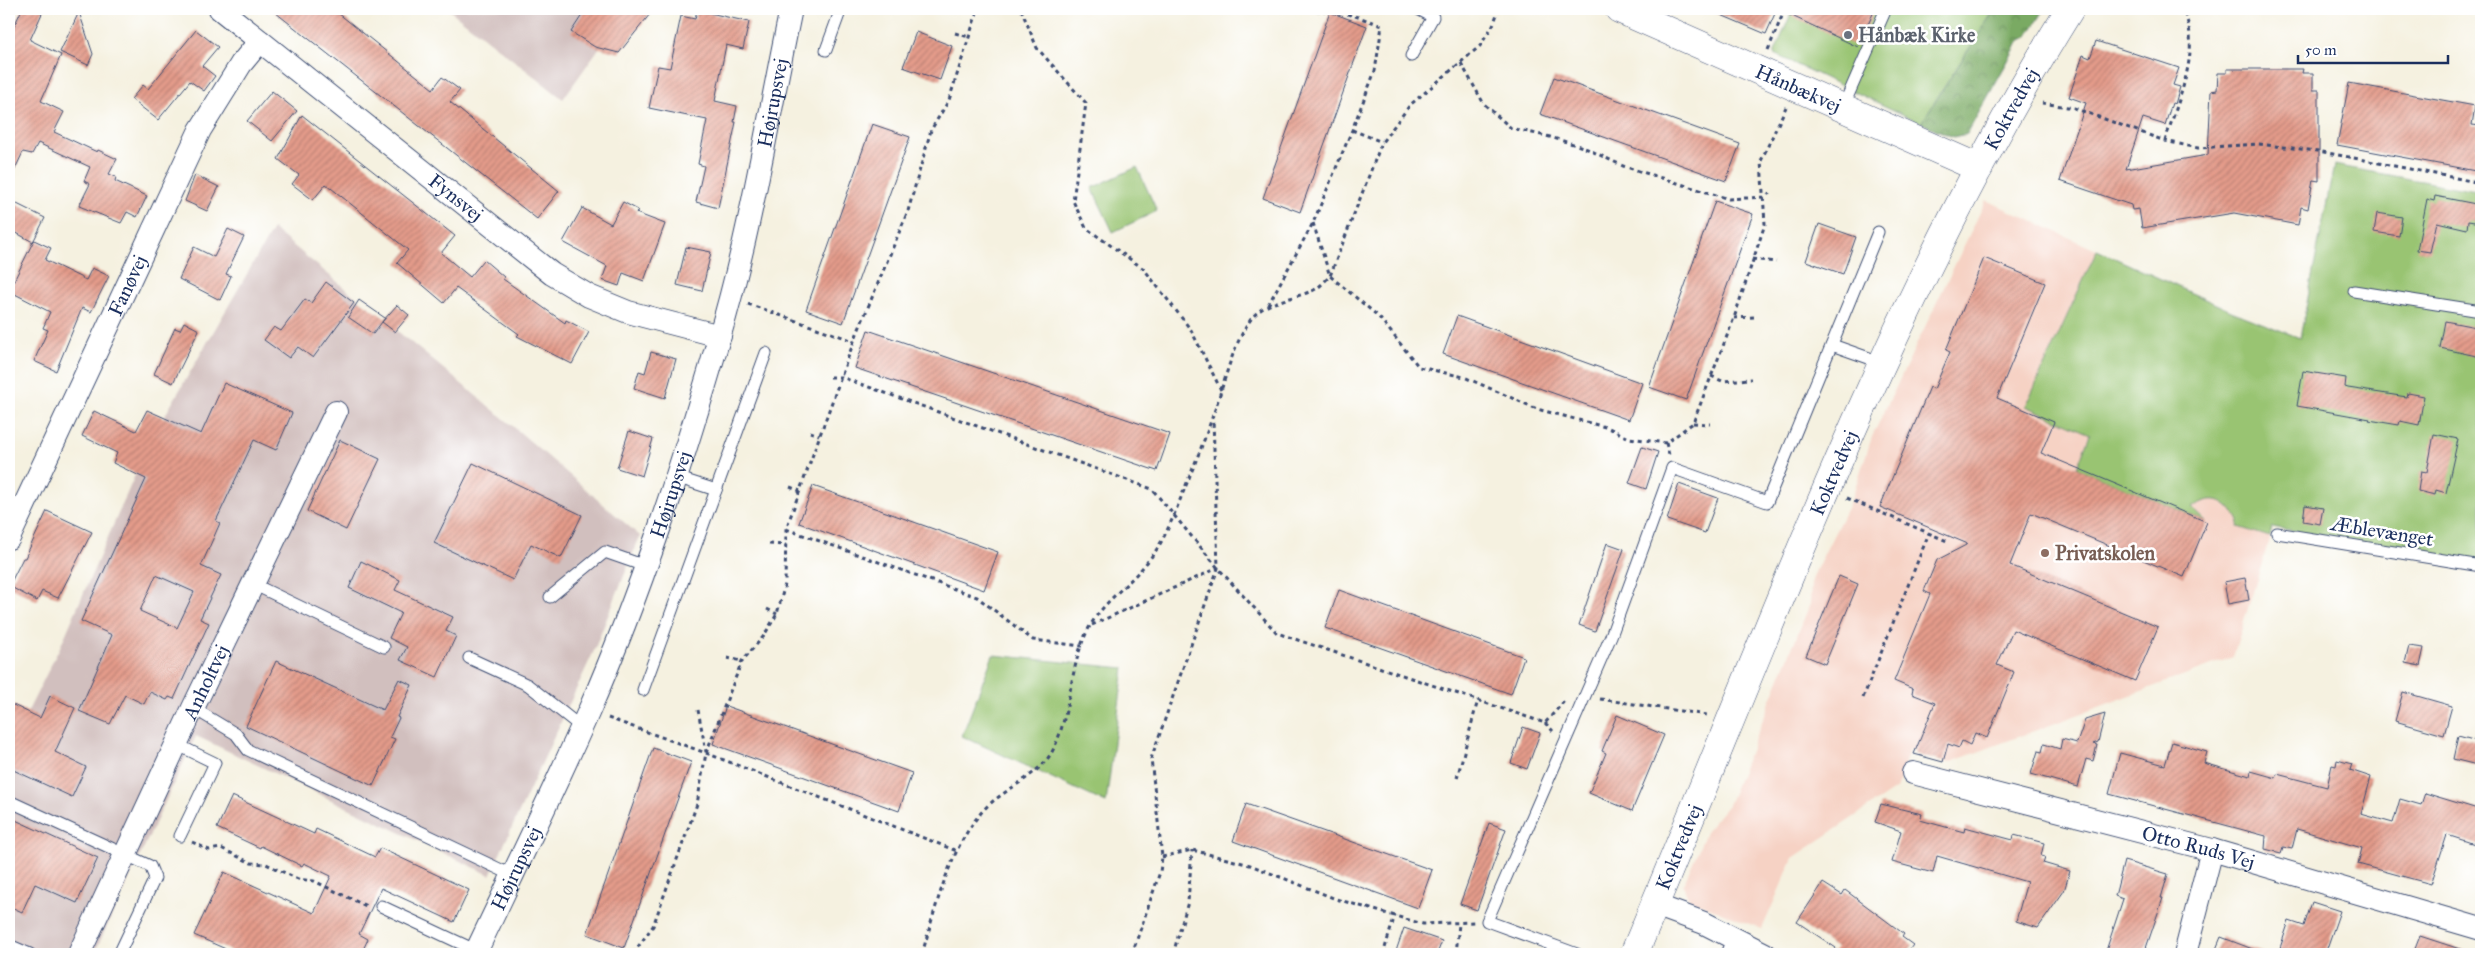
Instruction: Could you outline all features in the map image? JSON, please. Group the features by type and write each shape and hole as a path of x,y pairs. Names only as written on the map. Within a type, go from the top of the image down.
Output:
{"street":[{"name":"Fynsvej","path":"220,9 552,274 589,296 628,312 720,336"},
{"name":"Højrupsvej","path":"476,953 585,719 645,566 676,477 730,298 791,9"},
{"name":"Hånbækvej","path":"1619,9 1978,168"},
{"name":"Koktvedvej","path":"1634,954 1827,490 1883,363 1978,168 2018,94 2070,9"},
{"name":"Fanøvej","path":"9,538 200,130 241,64 260,41"},
{"name":"Anholtvej","path":"85,952 126,853 176,744 336,412"},
{"name":"Otto Ruds Vej","path":"1913,773 2212,850 2481,929"},
{"path":"2185,954 2212,850"},
{"path":"1655,905 1729,945 1765,954"}],"lane":[{"path":"826,50 841,9"},
{"path":"1411,56 1433,17 1418,9"},
{"path":"1843,107 1886,9"},
{"path":"1577,954 1487,921 1611,636 1672,468 1767,502 1878,232"},
{"path":"2354,291 2481,311"},
{"path":"1832,345 1883,363"},
{"path":"643,690 766,353"},
{"path":"676,477 716,490"},
{"name":"Æblevænget","path":"2277,533 2481,566"},
{"path":"550,597 605,552 645,566"},
{"path":"253,584 384,647"},
{"path":"470,658 528,685 585,719"},
{"path":"193,708 236,734 248,750 512,875"},
{"path":"176,744 215,763 180,836"},
{"path":"9,801 126,853 150,866 155,878 119,954"},
{"path":"381,906 476,953"},
{"path":"9,944 30,954"}],"path":[{"path":"634,954 653,926 697,804 706,753 742,661 763,637 777,614 785,584 786,529 854,341 908,211 931,130 949,100 978,9"},
{"path":"1021,9 1037,48 1086,103 1073,201 1086,228 1144,269 1190,330 1221,390"},
{"path":"1268,305 1313,223 1352,130 1375,71 1382,26 1358,16 1331,9 1284,11 1278,9"},
{"path":"922,954 943,883 957,851 980,814 1002,793 1039,767 1054,749 1068,704 1082,646 1090,626 1104,607 1148,562 1161,543 1213,416 1240,338 1250,320 1268,305 1316,289 1330,276 1382,142 1410,105 1480,46 1493,25 1499,9"},
{"path":"1758,71 1785,9"},
{"path":"2165,141 2190,58 2187,18 2182,9"},
{"path":"955,33 969,37"},
{"path":"1461,63 1484,104 1511,128 1566,142 1623,166 1729,200 1763,197 1770,193"},
{"path":"1313,223 1330,276 1378,316 1419,367 1464,377 1537,409 1609,428 1629,438 1666,443 1692,422 1734,318 1765,224 1761,161 1796,86"},
{"path":"2018,94 2045,104 2074,108 2165,141 2198,148 2258,144 2318,151 2481,183"},
{"path":"1352,130 1382,142"},
{"path":"1752,259 1776,262"},
{"path":"730,298 854,341"},
{"path":"1734,318 1754,317"},
{"path":"1710,376 1722,381 1751,379"},
{"path":"830,377 841,377 1152,489 1218,568 1277,633 1545,723 1570,695 1732,719"},
{"path":"1132,954 1160,872 1162,857 1151,759 1218,568 1213,416"},
{"path":"1692,422 1710,424"},
{"path":"810,432 819,435"},
{"path":"790,487 800,491"},
{"path":"1827,490 1947,541"},
{"path":"786,529 977,597 1033,640 1082,646"},
{"path":"1863,698 1929,533"},
{"path":"769,544 786,545"},
{"path":"1090,626 1218,568"},
{"path":"767,609 777,614"},
{"path":"728,658 742,661"},
{"path":"1457,778 1478,700"},
{"path":"698,710 706,753"},
{"path":"585,719 706,753 957,851"},
{"path":"180,836 209,850 221,848 251,863 266,864 298,879 314,881 375,910 381,906"},
{"path":"1162,857 1192,850 1250,865 1336,898 1423,924 1459,924 1487,921"},
{"path":"1173,954 1188,902 1192,850"},
{"path":"1380,954 1385,948 1395,916"},
{"path":"1456,954 1459,924"}],"shaded area":[{"path":"448,9 627,9 563,99"},
{"name":"Privatskolen","path":"1986,200 2231,311 2300,338 2270,537 2233,657 1948,763 1909,749 1897,788 1793,858 1762,929 1689,899 1683,885 1707,830 1728,805 1810,604 1811,583 1816,570 1851,500 1872,437"},
{"path":"273,229 508,422 640,536 593,653 490,875 196,736 94,954 9,954 9,749 61,645 149,443"}],"green space":[{"path":"1793,9 1995,9 1921,123 1774,54"},
{"path":"1995,9 2045,9 2028,36 2019,41 1967,134 1953,137 1921,123"},
{"path":"2334,165 2481,192 2481,563 2272,527 2270,537 2238,527 2239,521 2230,508 2224,503 2213,500 2200,503 2192,508 2207,522 2077,468 2090,434 2026,406 2097,250 2231,311 2300,338"},
{"path":"1137,167 1157,211 1113,232 1092,188"},
{"path":"993,655 1124,668 1106,803 962,736"}],"building":[{"path":"22,9 44,9 30,40 61,55 41,101 64,112 54,132 117,159 109,174 116,177 115,181 147,196 137,217 127,212 121,223 79,206 90,184 84,181 90,167 38,143 32,154 23,152 9,182 9,37"},
{"path":"271,9 333,9 433,89 442,77 460,90 450,102 559,191 537,219"},
{"path":"586,9 654,9 619,53 595,47 571,32"},
{"path":"1707,9 1777,9 1766,34"},
{"name":"Hånbæk Kirke","path":"1777,9 1875,9 1858,47"},
{"path":"697,10 749,22 743,49 726,45 715,101 737,106 734,122 736,122 718,208 696,202 704,166 698,164 707,120 649,108 658,66 670,68 681,16 695,19"},
{"path":"79,12 93,54 88,65 60,52"},
{"path":"1330,12 1367,26 1300,212 1263,198"},
{"path":"196,30 218,47 202,66 215,76 204,91 190,81 158,120 131,99 143,85 148,89"},
{"path":"916,32 952,46 940,80 903,67"},
{"path":"2096,41 2179,68 2173,85 2180,87 2175,104 2172,103 2165,125 2143,118 2126,169 2208,155 2211,91 2217,90 2218,73 2227,73 2227,69 2303,69 2302,73 2313,73 2313,90 2319,90 2319,181 2313,180 2308,209 2301,207 2298,225 2234,213 2142,228 2139,209 2132,210 2131,205 2060,181 2086,103 2069,97 2083,55 2090,58"},
{"path":"1554,77 1740,144 1726,181 1540,114"},
{"path":"2349,83 2475,106 2472,125 2481,126 2476,152 2481,153 2481,172 2337,145"},
{"path":"272,91 297,111 272,141 247,121"},
{"path":"302,115 455,236 441,253 470,277 484,260 504,277 503,279 565,323 566,320 589,332 572,364 517,336 519,334 456,288 444,303 397,263 408,250 326,184 313,200 292,184 299,175 278,159"},
{"path":"872,124 910,137 843,323 806,310"},
{"path":"195,175 219,187 207,211 185,201"},
{"path":"2435,196 2481,205 2481,223 2468,221 2467,229 2437,222 2430,252 2417,250 2427,199 2434,201"},
{"path":"9,200 45,218 33,242 9,229"},
{"path":"1715,201 1753,214 1686,400 1649,387"},
{"path":"623,202 638,210 636,213 665,224 644,281 623,273 619,286 602,280 607,266 563,242 582,208 611,224"},
{"path":"2377,213 2402,217 2399,236 2374,232"},
{"path":"1819,224 1856,237 1843,274 1806,261"},
{"path":"228,229 244,237 226,274 231,276 220,300 179,279 194,247 214,257"},
{"path":"34,240 51,248 45,260 86,280 92,268 109,276 91,312 82,308 56,371 34,361 48,330 43,328 50,312 9,291"},
{"path":"686,247 711,252 702,291 677,285"},
{"path":"1984,258 2045,283 1997,398 2054,422 2041,453 2207,522 2184,577 2031,513 2010,565 2158,627 2135,681 2013,630 1997,665 2014,672 1987,738 1975,733 1970,745 1962,741 1959,748 1948,744 1943,762 1914,754 1935,703 1912,694 1913,689 1894,681 1930,594 1924,591 1937,560 1968,544 1880,507 1930,387 1934,389 1950,352 1946,350"},
{"path":"326,282 354,303 313,358 298,347 289,358 264,340 274,327 281,331 305,299 311,303"},
{"path":"359,300 385,318 373,334 348,317"},
{"path":"397,305 409,315 395,332 382,322"},
{"path":"1457,316 1642,383 1629,420 1443,354"},
{"path":"2445,321 2481,328 2481,357 2440,348"},
{"path":"184,322 199,330 173,383 154,374 175,328 180,330"},
{"path":"868,330 1170,434 1157,471 855,368"},
{"path":"651,352 676,359 665,398 634,388 639,371 645,373"},
{"path":"2303,371 2346,378 2345,387 2348,388 2407,397 2408,393 2424,396 2419,425 2400,421 2399,425 2297,406"},
{"path":"224,383 292,413 276,450 254,440 216,521 220,523 201,566 221,575 200,619 209,623 174,699 169,697 167,700 150,692 144,704 125,695 110,724 79,711 112,635 81,621 146,479 113,463 117,453 82,436 94,411 136,431 147,410 201,434","holes":["156,575 194,592 177,628 140,611"]},
{"path":"629,431 653,439 642,476 617,468"},
{"path":"2434,434 2458,439 2446,493 2436,490 2435,495 2418,491 2421,471 2427,472"},
{"path":"340,440 380,459 346,530 307,511"},
{"path":"1642,447 1658,452 1646,489 1629,483"},
{"path":"473,463 582,515 561,558 531,544 513,580 434,543"},
{"path":"1679,484 1718,498 1705,533 1667,520"},
{"path":"813,486 998,552 984,590 799,523"},
{"path":"2305,505 2323,508 2320,524 2303,521"},
{"path":"47,511 92,532 58,598 42,591 37,601 9,586 23,558 25,558"},
{"path":"1607,543 1624,549 1595,631 1579,625"},
{"path":"361,561 400,580 395,590 453,617 446,631 456,636 437,677 400,660 407,647 389,638 401,613 349,588"},
{"path":"1839,576 1858,584 1825,664 1806,656"},
{"path":"2245,578 2249,600 2228,604 2224,582"},
{"path":"1339,590 1524,657 1511,694 1325,628"},
{"path":"2409,646 2424,648 2420,666 2405,663"},
{"path":"276,661 383,710 399,679 412,685 390,737 395,739 373,786 246,726"},
{"path":"2403,692 2452,706 2444,735 2395,721"},
{"path":"50,696 75,708 55,752 86,767 72,797 9,768 9,703 40,718"},
{"path":"726,706 912,773 899,811 713,744"},
{"path":"2105,714 2098,742 2093,744 2097,745 2093,761 2086,759 2078,787 2031,774 2038,751 2042,752 2044,744 2060,749 2062,739 2077,743 2085,720"},
{"path":"1617,715 1664,735 1632,811 1589,793 1606,753 1602,751"},
{"path":"1523,727 1540,733 1527,769 1511,763"},
{"path":"2458,736 2481,742 2481,766 2453,759"},
{"path":"2172,742 2207,752 2204,763 2250,776 2251,771 2276,778 2277,774 2327,787 2332,765 2336,766 2337,760 2352,764 2350,770 2371,777 2361,814 2393,823 2400,799 2421,805 2425,793 2481,810 2481,846 2447,835 2431,884 2358,864 2362,848 2297,829 2292,849 2283,847 2281,853 2265,849 2266,836 2109,794 2120,753 2165,765"},
{"path":"653,748 691,762 624,948 587,934"},
{"path":"232,796 314,834 316,829 375,857 380,848 469,890 454,922 381,888 359,934 368,939 361,954 237,954 194,935 224,872 314,913 331,876 304,863 302,866 261,846 260,848 217,828"},
{"path":"1246,804 1432,870 1418,908 1233,841"},
{"path":"1881,804 1922,814 1920,820 1964,832 1965,827 2013,840 2014,835 2044,843 2041,856 2045,857 2043,863 2070,871 2064,891 2038,928 2016,921 2027,882 1937,856 1933,873 1892,862 1901,831 1875,822"},
{"path":"9,817 98,858 77,903 35,884 22,912 9,906"},
{"path":"1489,823 1506,829 1477,910 1460,904"},
{"path":"2124,861 2168,874 2161,898 2163,898 2144,954 2105,954 2123,899 2115,896"},
{"path":"1823,883 1842,895 1845,890 1904,934 1902,937 1913,945 1906,954 1831,954 1836,948 1797,922"},
{"path":"2312,902 2340,911 2325,954 2310,954 2298,950 2296,954 2278,954 2289,921 2304,926"},
{"path":"1404,928 1442,941 1437,954 1395,954"},
{"path":"2420,936 2466,951 2466,954 2413,954"},
{"path":"2221,937 2263,953 2214,954"}],"place":[{"name":"Hånbæk Kirke","path":"1848,35"},
{"name":"Privatskolen","path":"2045,553"}]}
